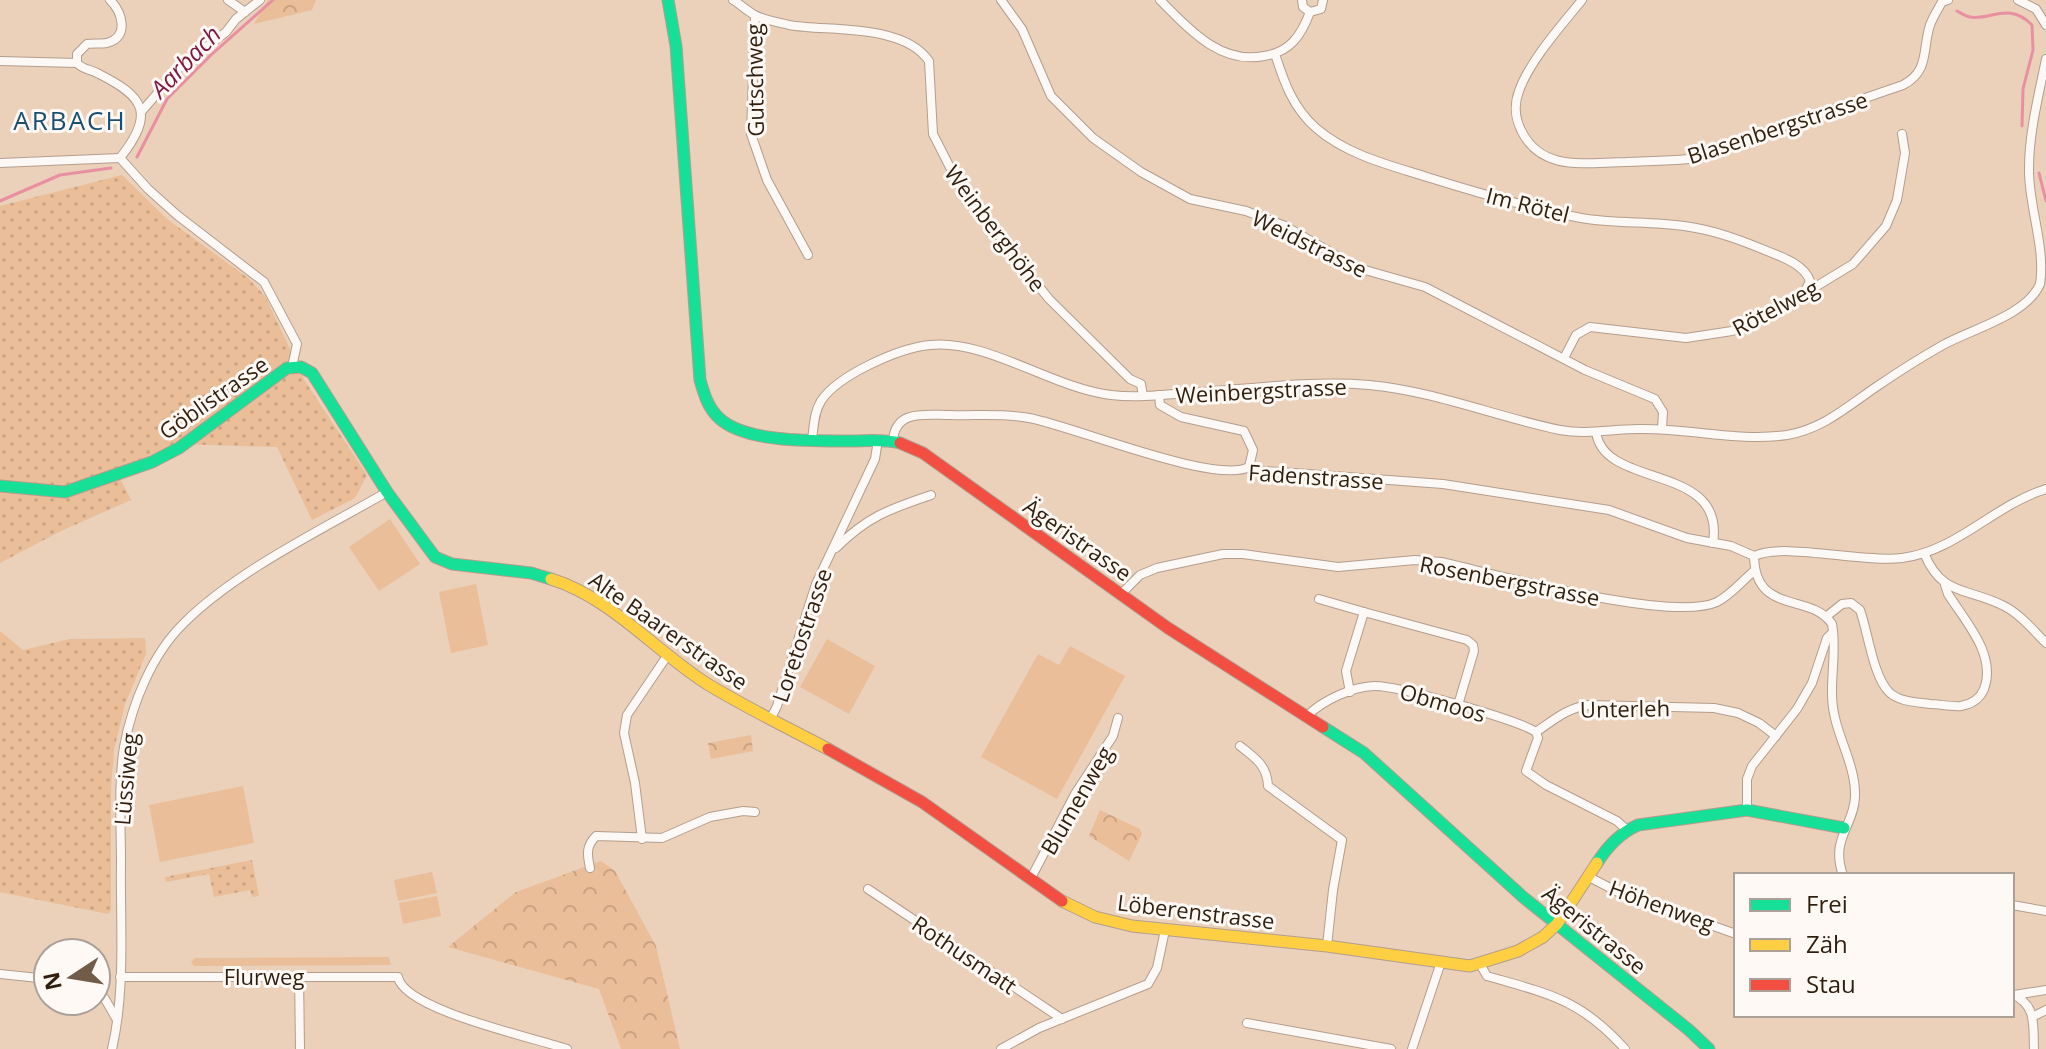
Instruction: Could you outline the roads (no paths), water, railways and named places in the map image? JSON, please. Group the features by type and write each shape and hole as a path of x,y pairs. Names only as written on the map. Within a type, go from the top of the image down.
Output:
{"street":[{"path":"77,63 77,54 87,44 107,43 122,31 122,19 110,0"},
{"path":"228,0 245,12"},
{"path":"142,111 181,66 226,32 260,0"},
{"name":"Ägeristrasse","path":"668,0 676,46 697,354 704,395 714,413 734,428 756,435 846,442 893,441 923,453 1214,659 1384,768 1523,897 1709,1049"},
{"name":"Gutschweg","path":"733,0 755,16 751,134 767,180 808,255"},
{"name":"Weidstrasse","path":"1001,0 1022,29 1052,97 1093,138 1141,172 1190,199 1246,211 1285,226 1358,268 1425,287 1620,386 1655,399 1663,412 1662,429"},
{"path":"1160,0 1190,30 1222,51 1256,58 1275,54 1295,42 1310,12 1321,9 1323,0"},
{"path":"1302,0 1303,7 1310,12"},
{"name":"Blasenbergstrasse","path":"1582,0 1532,68 1515,102 1519,128 1525,139 1552,160 1572,165 1688,159 1903,85 1921,71 1926,57 1929,26 1942,2 1948,0"},
{"path":"2018,0 2036,9 2046,25"},
{"name":"Weinberghöhe","path":"755,16 788,25 855,30 887,36 923,52 929,61 933,134 960,187 1049,299 1130,379 1141,384 1143,396"},
{"name":"Im Rötel","path":"1275,54 1296,105 1314,126 1333,140 1365,156 1510,202 1584,218 1686,226 1716,232 1795,265 1808,275 1810,281 1804,293"},
{"name":"Weinbergstrasse","path":"812,439 816,412 821,400 830,391 881,359 902,350 944,344 984,353 1096,393 1143,396 1330,383 1371,385 1565,431 1638,428 1767,436 1806,430 1827,421 1927,354 2014,311 2031,298 2040,284 2045,267 2028,167 2046,59"},
{"path":"0,61 77,63 126,88 138,99 142,111 120,158"},
{"name":"Rötelweg","path":"1564,358 1576,335 1590,327 1686,338 1707,337 1751,324 1853,264 1886,226 1897,200 1905,153 1902,134"},
{"path":"0,163 120,158"},
{"path":"120,158 177,215 264,282 297,344 292,367"},
{"name":"Göblistrasse","path":"0,486 65,492 152,462 179,448 292,367 302,366 309,370"},
{"name":"Alte Baarerstrasse","path":"309,370 387,492 428,550 441,560 531,573 564,583 623,618 667,656 709,685 770,720"},
{"path":"1159,395 1160,405 1181,417 1244,431 1253,450 1249,467"},
{"name":"Fadenstrasse","path":"893,441 893,432 899,421 917,414 995,414 1031,418 1167,460 1237,470 1249,467 1253,470 1341,478 1443,484 1609,510 1687,538 1731,546 1754,556"},
{"path":"1596,432 1599,444 1613,459 1679,485 1700,498 1712,517 1713,543"},
{"name":"Loretostrasse","path":"770,720 816,584 875,459 878,440"},
{"path":"1843,873 1839,855 1844,828 1853,811 1856,795 1834,718 1833,631 1827,616 1776,598 1767,591 1754,571 1754,556 1771,551 1872,560 1924,553 1947,545 2025,495 2046,489"},
{"name":"Lüssiweg","path":"112,1049 120,977 123,750 138,698 163,649 182,624 214,596 387,492"},
{"name":"Loretostrasse","path":"832,551 851,532 884,511 931,495"},
{"path":"1827,616 1842,604 1851,603 1860,610 1880,677 1888,692 1900,699 1960,706 1974,702 1982,695 1987,682 1988,667 1984,652 1945,585 1930,569 1924,553"},
{"name":"Rosenbergstrasse","path":"1121,594 1140,575 1157,568 1223,554 1338,567 1415,560 1441,562 1630,602 1698,607 1725,597 1754,571"},
{"path":"1945,585 2003,605 2016,613 2046,643"},
{"path":"1319,599 1467,640 1474,651 1458,705"},
{"path":"1350,692 1346,671 1364,612"},
{"path":"1747,810 1747,779 1752,766 1804,696 1827,638 1833,631"},
{"path":"642,839 635,783 624,733 627,715 667,656"},
{"name":"Obmoos","path":"1307,716 1315,708 1350,692 1386,686 1458,705 1536,732"},
{"name":"Unterleh","path":"1536,732 1558,714 1588,705 1714,708 1738,713 1776,736"},
{"name":"Blumenweg","path":"1030,880 1075,794 1113,736 1118,718"},
{"name":"Löberenstrasse","path":"770,720 922,802 1069,906 1114,923 1165,930 1327,946 1470,966 1480,964 1518,951 1543,937 1557,924 1606,849 1627,830"},
{"path":"1536,732 1538,738 1526,771 1546,785 1617,821 1627,830 1652,822 1747,810 1844,828"},
{"path":"1240,746 1268,773 1268,786 1342,840 1327,946"},
{"path":"590,868 587,855 589,843 596,836 662,838 710,817 755,812"},
{"name":"Höhenweg","path":"1589,877 1620,893 1734,933"},
{"name":"Rothusmatt","path":"868,889 1062,1019"},
{"path":"2014,905 2046,911"},
{"path":"1003,1048 1062,1019 1148,984 1157,968 1165,930"},
{"path":"1412,1049 1441,962"},
{"name":"Löberenstrasse","path":"1480,964 1487,976 1554,996 1584,1010 1606,1027 1625,1049"},
{"path":"0,974 32,977"},
{"path":"299,975 300,1049"},
{"name":"Flurweg","path":"120,977 398,977 401,987 418,1000 471,1021 567,1049"},
{"path":"2014,994 2046,990"},
{"path":"2014,994 2023,999 2034,1016 2034,1049"},
{"path":"2034,1016 2046,1010"},
{"path":"112,1011 117,1020"},
{"path":"1247,1023 1391,1049"}],"waterway":[{"name":"Aarbach","path":"137,157 167,99 273,0"},
{"path":"1957,11 1977,18 2015,14 2032,25 2033,50 2023,89 2022,126"},
{"name":"Aarbach","path":"0,201 60,175 111,168"},
{"path":"2039,173 2046,201"}],"district":[{"name":"ARBACH","path":"70,120"}]}
